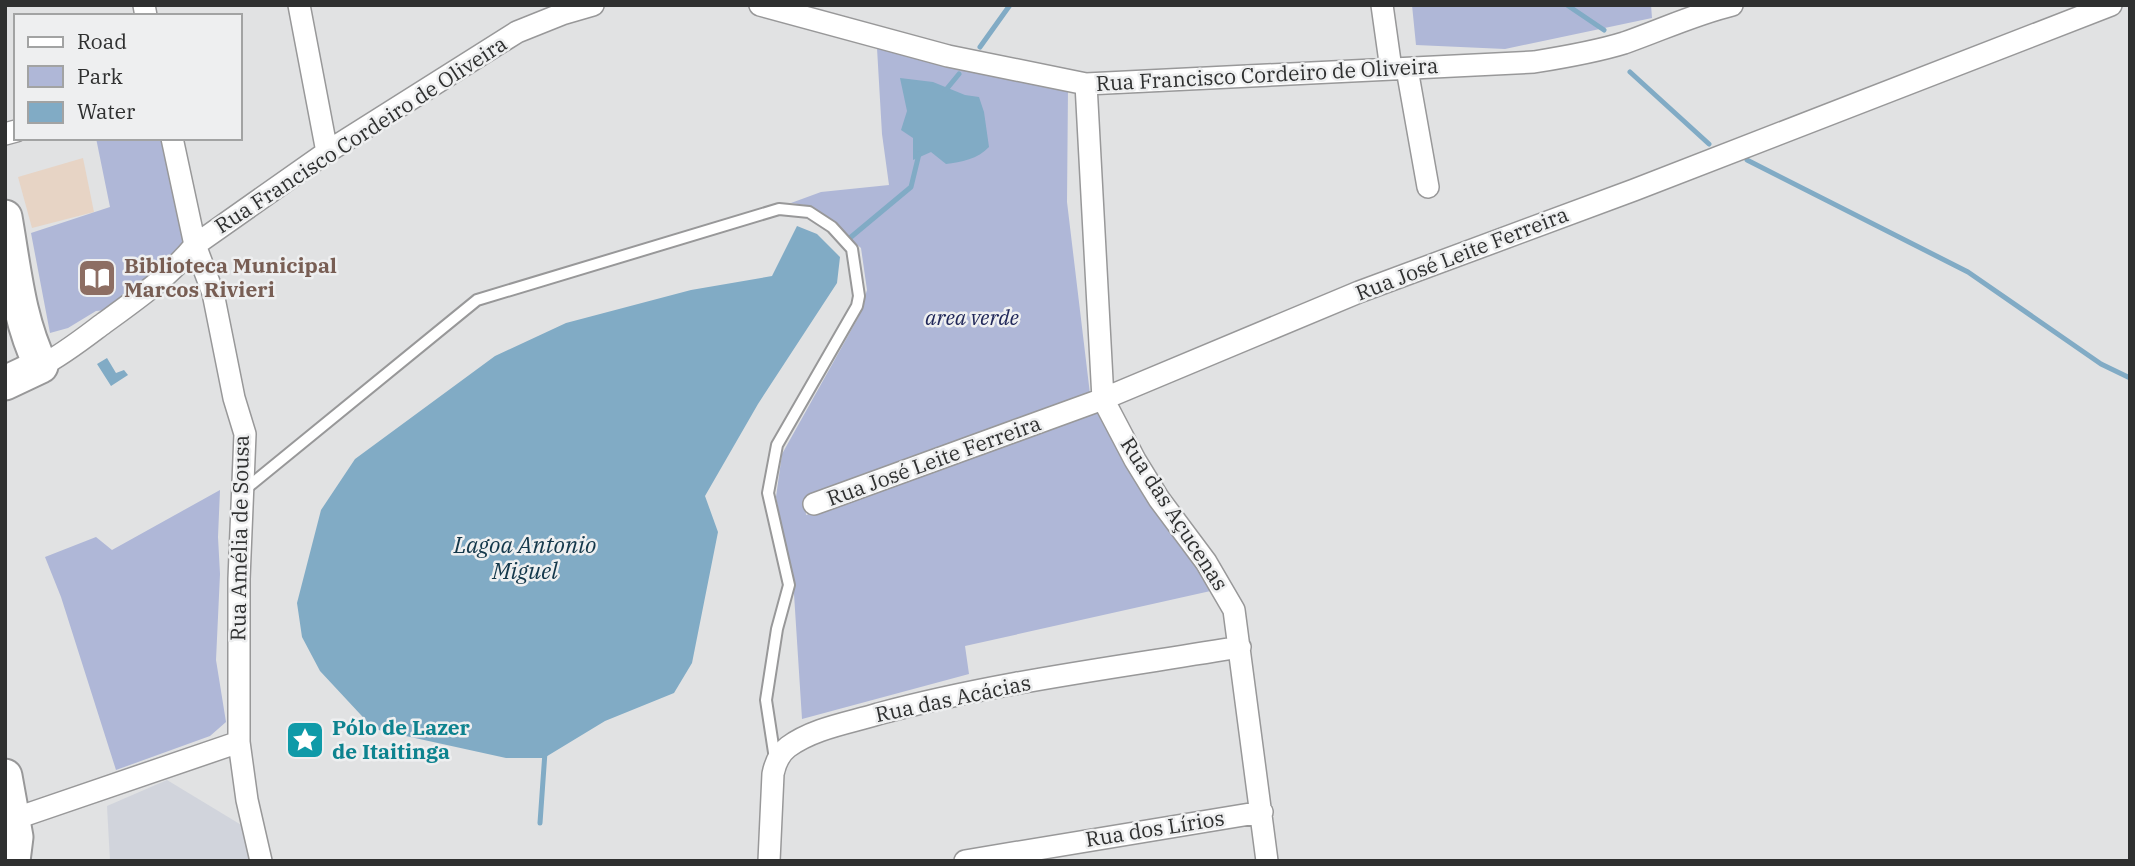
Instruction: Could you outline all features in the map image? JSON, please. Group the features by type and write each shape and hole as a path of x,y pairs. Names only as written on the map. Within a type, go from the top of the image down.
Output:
{"main road":[{"path":"5,216 27,336 41,366"},
{"name":"Rua Francisco Cordeiro de Oliveira","path":"6,379 41,366"},
{"path":"5,776 10,821 16,837 13,861"}],"street":[{"path":"299,5 327,152"},
{"name":"Rua Francisco Cordeiro de Oliveira","path":"41,366 75,345 144,294 195,245 327,152 517,32 593,5"},
{"name":"Rua Francisco Cordeiro de Oliveira","path":"760,5 823,13 948,56 1086,84 1534,62 1574,56 1623,43 1732,5"},
{"path":"1382,5 1429,187"},
{"name":"Rua José Leite Ferreira","path":"814,504 1103,399 1359,292 1634,190 2111,5"},
{"name":"Rua das Açucenas","path":"1086,84 1103,399 1159,499 1192,541 1234,610 1267,861"},
{"name":"Rua Amélia de Sousa","path":"172,140 195,245 213,293 234,398 245,434 239,579 239,743 247,800 261,861"},
{"name":"Rua das Acácias","path":"775,764 786,748 805,737 834,726 942,697 1240,647"},
{"path":"10,821 239,743"},
{"path":"769,861 775,764"},
{"name":"Rua dos Lírios","path":"965,861 1262,811"}],"lane":[{"path":"243,491 477,300 779,209 809,212 832,227 852,249 859,296 857,306 777,445 773,459 768,493 789,585 778,629 766,700 775,764"}],"shaded area":[{"path":"83,158 94,212 32,228 18,177"},
{"path":"167,780 243,826 250,861 110,861 107,806"}],"green space":[{"path":"1412,5 1651,5 1652,18 1505,49 1416,45"},
{"name":"area verde","path":"877,48 1068,88 1067,202 1090,394 805,497 806,515 1098,410 1215,590 965,646 969,674 802,719 794,594 776,497 782,454 858,318 867,290 861,248 812,206 791,203 821,192 889,185 882,134"},
{"path":"96,140 163,140 188,238 146,283 117,309 96,311 68,328 50,333 31,233 110,207"},
{"path":"220,490 216,660 226,722 210,736 116,770 61,597 45,557 96,537 112,550"}],"water":[{"path":"900,78 933,82 965,95 979,97 989,147 975,157 952,163 946,164 931,152 913,160 913,138 901,130 907,111"},
{"name":"Lagoa Antonio Miguel","path":"797,226 817,234 840,257 837,283 758,404 705,496 718,532 692,663 674,693 605,721 544,758 506,758 374,729 320,671 302,637 297,603 321,510 355,459 495,356 566,323 691,290 772,276"},
{"path":"107,358 116,373 124,370 128,375 111,386 97,364"}],"waterway":[{"path":"980,47 1010,5"},
{"path":"1567,5 1604,30"},
{"path":"1630,72 1709,144"},
{"path":"945,91 959,74"},
{"path":"851,237 911,187 919,154"},
{"path":"1747,160 1968,272 2101,364 2130,378"},
{"path":"540,823 545,752"}],"place":[{"name":"Biblioteca Municipal Marcos Rivieri","path":"97,278"},
{"name":"Pólo de Lazer de Itaitinga","path":"305,740"}]}
